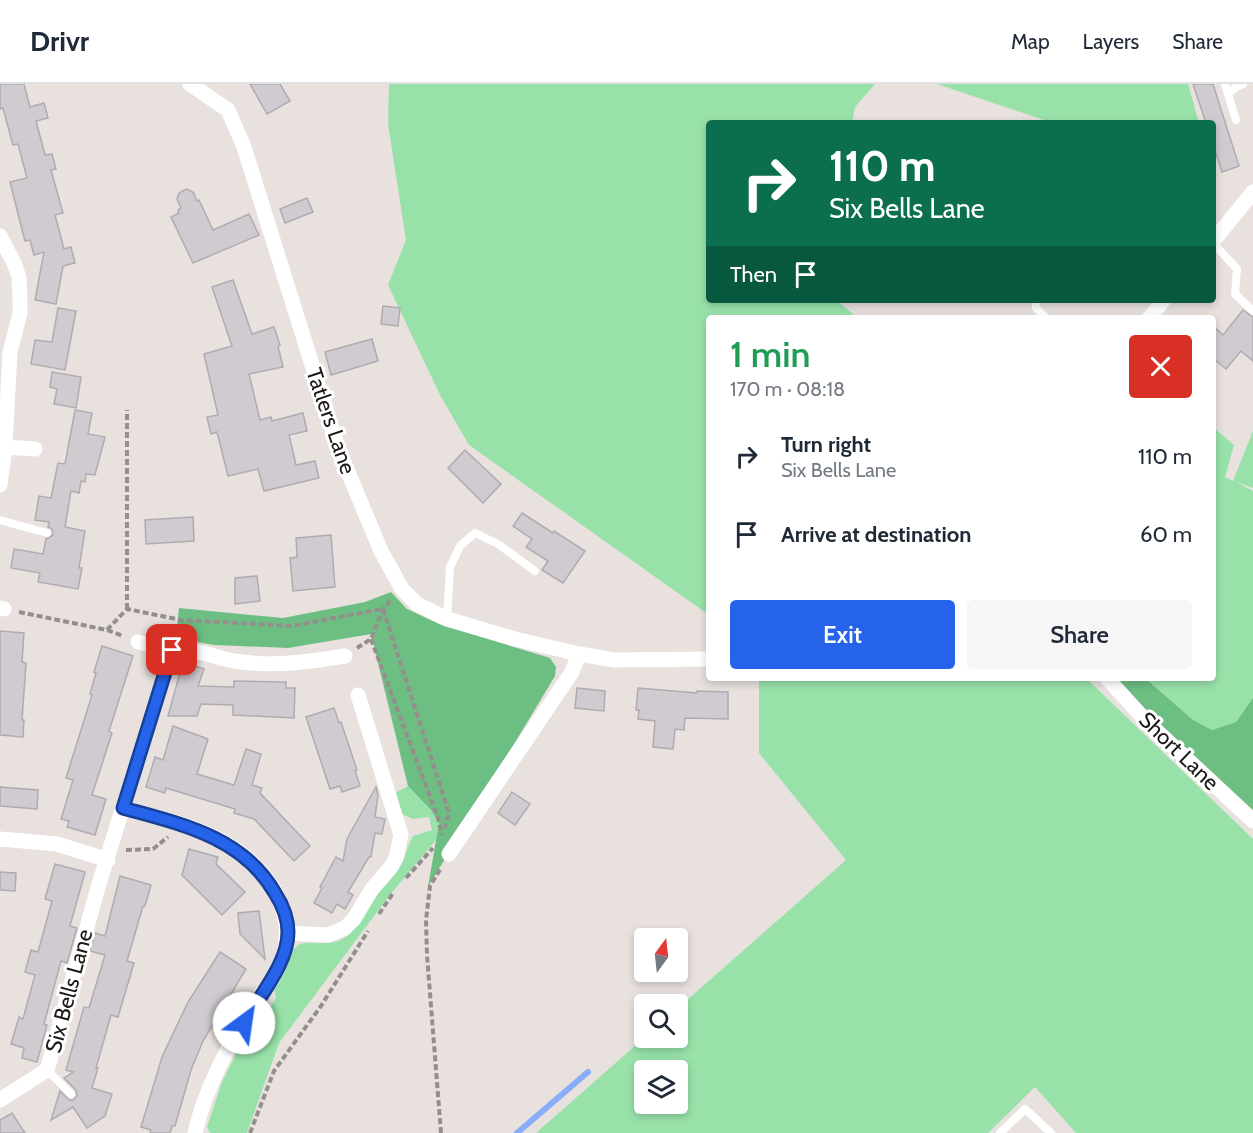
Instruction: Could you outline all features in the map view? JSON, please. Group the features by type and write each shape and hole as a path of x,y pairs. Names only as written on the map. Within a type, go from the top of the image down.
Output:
{"street":[{"name":"Tatlers Lane","path":"190,84 228,110 244,147 338,448 381,551 402,589 417,604 447,619 515,639 579,654 614,660 706,659"},
{"path":"1216,239 1253,192"},
{"path":"0,236 14,263 20,289 20,313 5,351 5,447 0,485"},
{"path":"1152,315 1162,303"},
{"path":"5,447 35,449"},
{"path":"138,642 257,664 297,663 345,656"},
{"path":"172,650 123,808 187,826 221,840 239,852 259,870 279,899 288,933 282,957 273,977 254,1004 222,1061 195,1133"},
{"path":"449,854 572,672 579,654"},
{"name":"Short Lane","path":"1110,681 1147,722 1253,821"},
{"path":"288,933 328,935 345,928 354,919 372,889 391,867 400,847 401,835 358,695"},
{"name":"Six Bells Lane","path":"0,1100 47,1070 99,884 123,808"},
{"path":"0,839 57,844 108,860"}],"lane":[{"path":"1225,84 1236,120"},
{"path":"1228,94 1243,84"},
{"path":"1216,244 1237,268 1235,294 1253,311"},
{"path":"0,520 47,533"},
{"path":"447,619 450,567 460,546 475,533 498,544 535,571"},
{"path":"47,1070 71,1094"},
{"path":"1000,1133 1025,1108 1051,1133"}],"path":[{"path":"127,410 127,609"},
{"path":"2,608 107,630 138,642"},
{"path":"345,656 371,639 382,609"},
{"path":"108,860 128,849 153,849 161,840 187,826"},
{"path":"430,886 426,920 427,955 441,1133"}],"green space":[{"path":"389,84 875,84 855,107 853,120 706,120 706,303 840,303 854,315 706,315 706,613 469,445 440,395 388,285 406,240 388,124"},
{"path":"937,84 1188,84 1198,120 1044,120"},
{"path":"1216,430 1234,445 1225,477 1233,481 1253,431 1253,488 1236,482 1253,491 1253,698 1236,722 1212,730 1193,720 1148,681 1216,681"},
{"path":"391,592 407,609 439,624 550,658 556,667 555,676 428,887 439,823 432,811 408,786 371,634 288,648 214,645 176,638 179,608 283,618 365,602"},
{"path":"759,681 1089,681 1253,839 1253,1133 1076,1133 1035,1087 988,1133 536,1133 634,1047 688,1048 688,999 846,860 759,753"},
{"path":"1118,681 1148,681 1193,720 1212,730 1236,722 1253,698 1253,810 1155,719"},
{"path":"408,786 432,811 439,823 436,840 389,896 279,1043 247,1133 210,1133 207,1127 222,1082 247,1032 256,1029 276,998 274,989 295,948 303,943 334,942 347,936 398,870 413,836 432,830 429,817 413,819 402,814 395,793"}],"building":[{"path":"0,84 24,84 30,107 44,103 48,118 36,121 45,155 52,154 56,169 51,170 63,213 55,215 64,249 71,247 75,263 63,266 56,304 35,300 44,252 34,255 30,240 25,241 10,182 27,178 18,144 13,145 3,108 0,109"},
{"path":"250,84 280,84 290,101 267,114"},
{"path":"1193,84 1213,84 1239,166 1222,172 1216,153 1216,120 1205,120"},
{"path":"186,189 193,192 197,201 199,200 213,230 249,214 259,235 193,263 171,217 179,213 178,210 181,208 177,199 179,193"},
{"path":"307,198 313,212 285,223 280,209"},
{"path":"233,280 252,334 274,327 280,345 278,346 283,367 249,374 260,420 271,417 272,421 303,413 307,431 289,435 296,465 315,461 319,478 264,491 258,469 228,476 217,432 211,434 207,417 218,415 204,354 232,346 212,287"},
{"path":"383,306 400,308 398,326 381,324"},
{"path":"58,308 76,311 65,370 31,364 35,340 52,342"},
{"path":"1243,310 1253,317 1253,361 1241,351 1226,369 1216,361 1216,329 1223,335"},
{"path":"372,339 378,361 331,375 325,352"},
{"path":"52,372 81,377 76,408 54,404 57,389 50,387"},
{"path":"75,410 92,413 88,434 105,437 95,475 86,474 85,482 81,481 79,493 71,491 65,527 85,531 78,589 38,582 40,573 11,568 14,549 43,554 46,539 53,535 52,529 48,527 49,522 35,520 39,496 51,498 58,463 65,464"},
{"path":"465,450 501,484 483,503 448,468"},
{"path":"522,513 585,551 563,583 542,570 548,561 526,547 532,539 513,526"},
{"path":"193,517 194,541 146,544 145,520"},
{"path":"331,535 335,587 293,591 290,558 297,557 296,538"},
{"path":"257,576 260,601 235,604 235,578"},
{"path":"0,631 24,633 22,662 26,663 23,737 0,735"},
{"path":"102,646 133,656 109,731 112,733 92,795 106,799 95,835 67,827 69,821 61,819 73,780 66,778 92,695 90,694 96,673 94,672"},
{"path":"183,662 204,669 198,686 234,687 234,681 286,682 286,688 295,688 294,718 233,715 233,705 201,704 197,716 168,716"},
{"path":"577,688 605,691 604,711 575,708"},
{"path":"638,688 697,693 697,691 728,692 728,719 685,718 684,730 675,729 673,749 653,747 655,721 638,719 639,710 636,710"},
{"path":"334,708 357,770 355,771 360,786 342,792 340,786 330,789 306,717"},
{"path":"173,726 208,739 197,774 234,785 246,749 261,754 252,785 262,788 260,793 310,846 294,861 254,819 234,813 235,809 166,788 165,793 146,787 155,757 163,760"},
{"path":"0,787 38,790 37,809 0,806"},
{"path":"376,787 378,795 375,817 385,819 382,834 375,833 371,857 348,892 353,895 345,909 337,904 332,913 314,903 336,857 343,861 347,839"},
{"path":"512,792 530,804 515,825 498,813"},
{"path":"189,849 218,857 216,864 245,892 222,915 182,875"},
{"path":"55,864 85,872 70,926 77,928 67,963 61,961 44,1024 47,1025 37,1062 22,1058 24,1048 11,1044 19,1017 23,1019 35,975 25,972 31,950 38,952 52,901 45,899"},
{"path":"0,872 16,873 15,891 0,890"},
{"path":"120,876 151,885 127,961 134,963 118,1017 111,1015 92,1088 112,1094 105,1116 87,1128 73,1107 51,1120 60,1091 69,1100 77,1096 76,1090 64,1078 73,1072 66,1070 84,1007 89,1008 105,955 90,951 95,933 105,936"},
{"path":"259,911 265,959 240,934 238,913"},
{"path":"220,952 246,969 203,1041 191,1070 175,1126 172,1126 170,1133 150,1133 151,1130 141,1127 162,1057 188,1002"},
{"path":"12,1113 25,1133 0,1133 0,1120"}],"waterway":[{"path":"517,1133 588,1072"}],"route":[{"path":"172,650 123,808 187,826 221,840 239,852 265,876 279,899 288,933 282,957 273,977 244,1023"}]}
